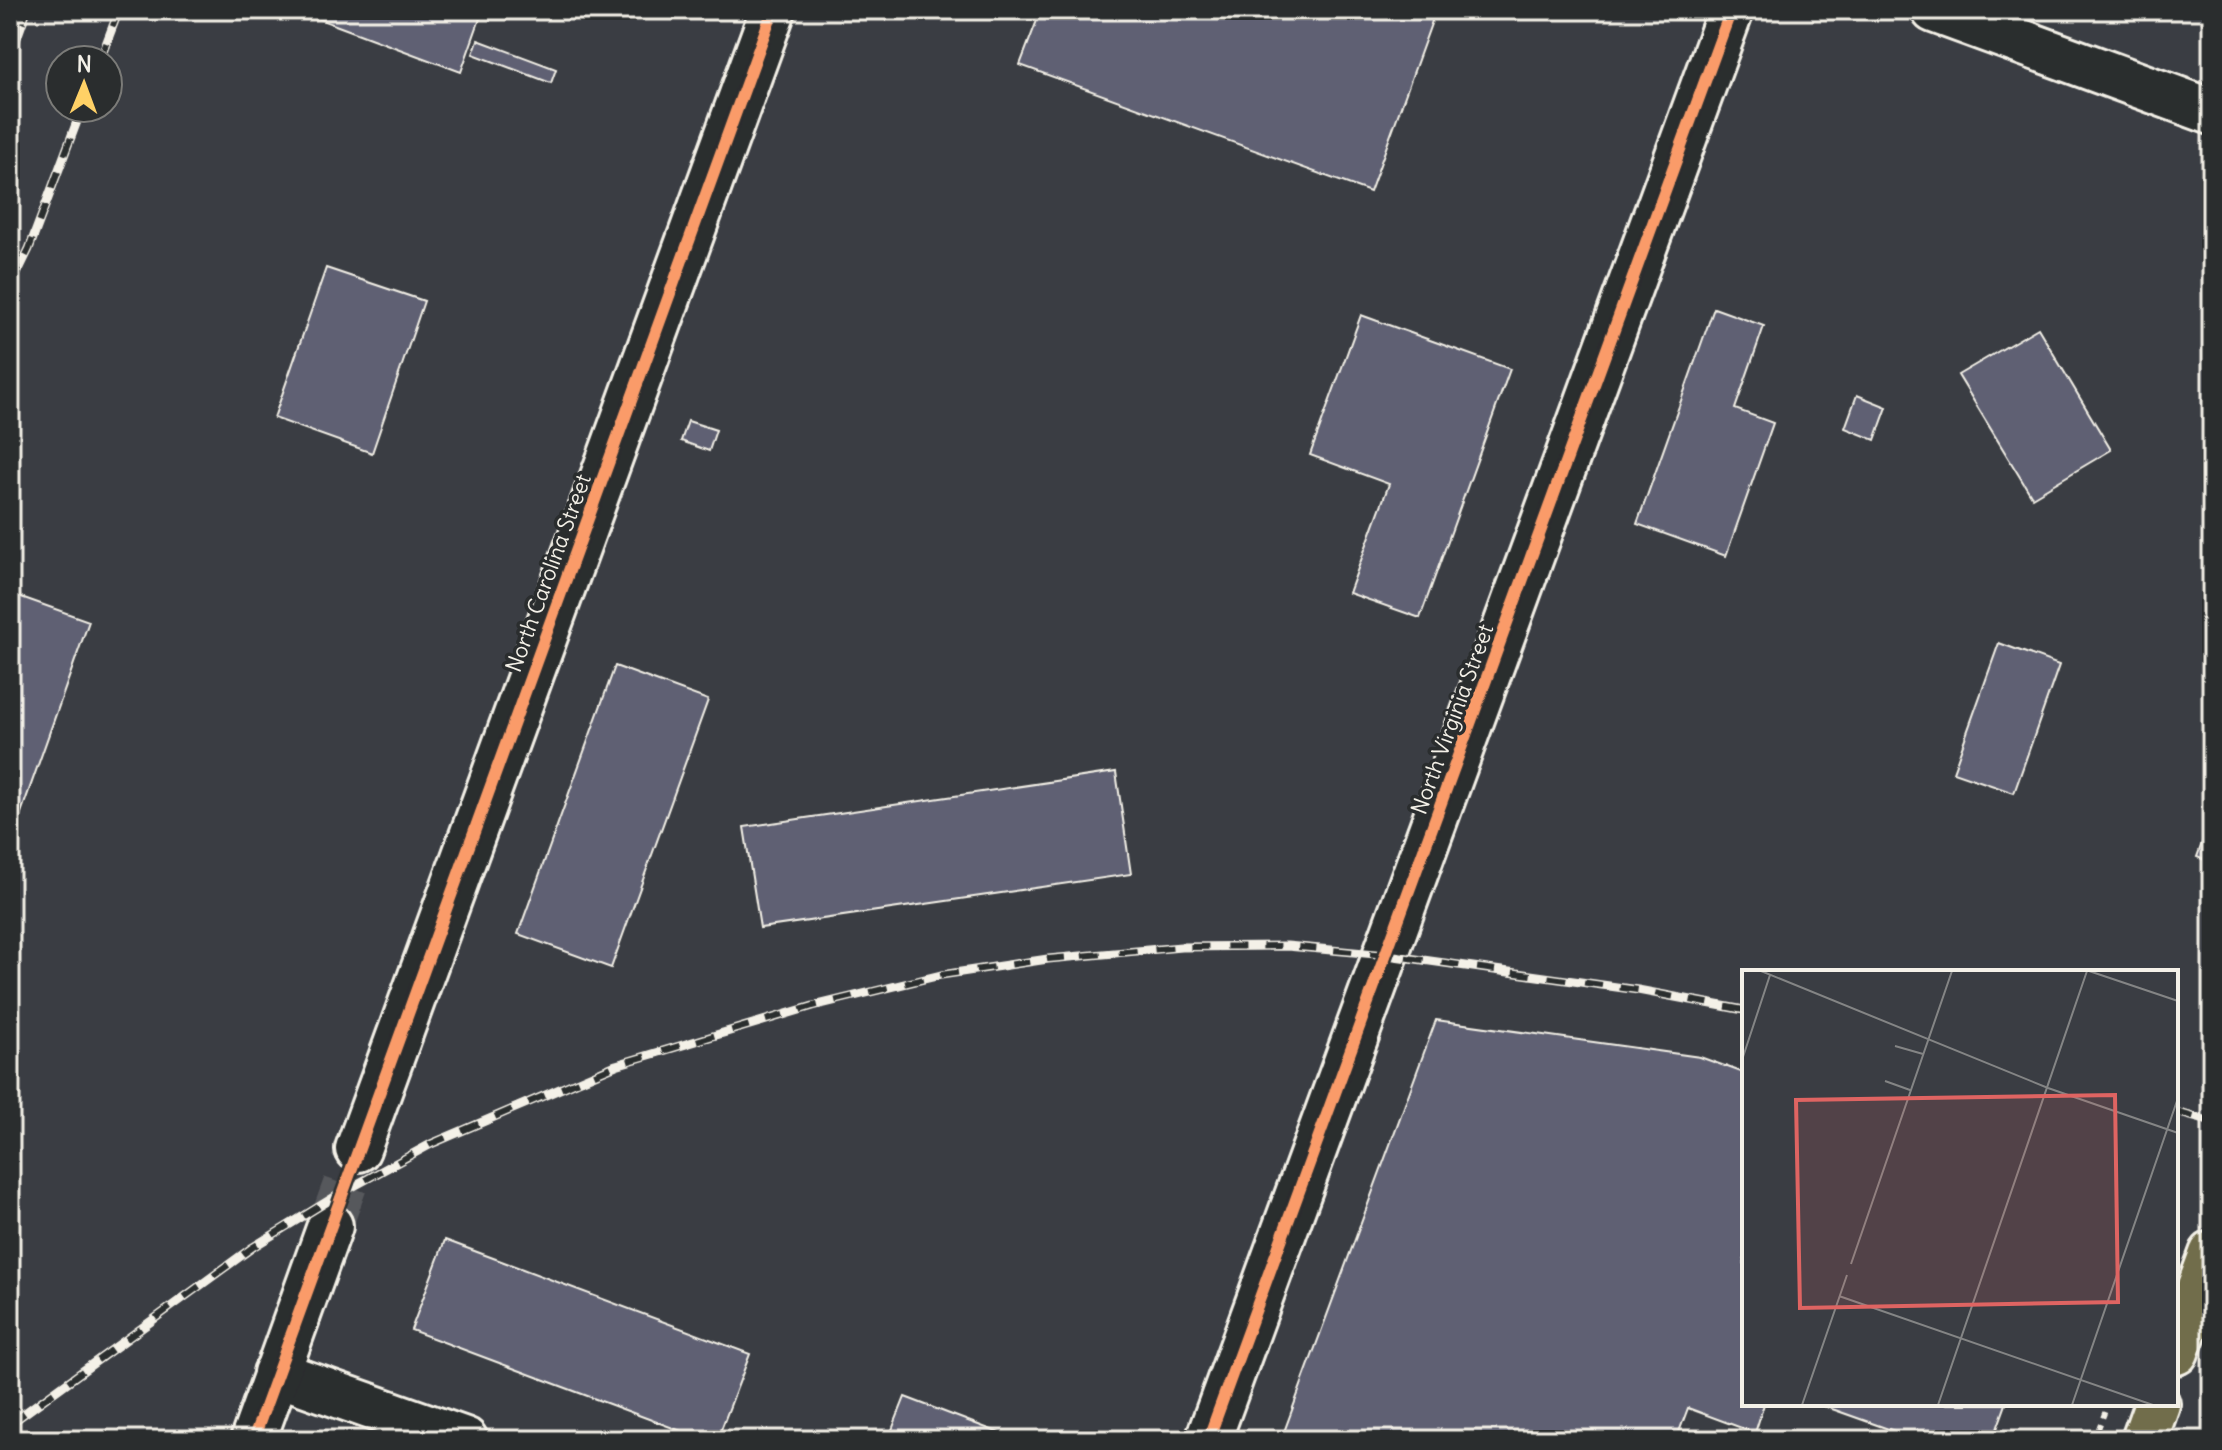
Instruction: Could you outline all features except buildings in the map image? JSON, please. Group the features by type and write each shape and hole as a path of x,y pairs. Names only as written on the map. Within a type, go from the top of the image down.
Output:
{"main road":[{"path":"2178,1347 2212,1254"},
{"path":"2144,1440 2156,1406"}],"street":[{"name":"North Carolina Street","path":"358,1149 773,10"},
{"name":"North Virginia Street","path":"1208,1440 1731,10"},
{"path":"1934,10 2212,112"},
{"path":"253,1440 330,1226"},
{"path":"276,1373 465,1440"}],"path":[{"path":"2094,1440 2107,1406"}],"tunnel":[{"path":"330,1226 358,1149"}],"railway":[{"path":"10,57 27,10"},
{"path":"106,44 119,10"},
{"path":"10,288 29,249 76,124"},
{"path":"10,1424 253,1247 341,1193 431,1144 616,1065 813,1006 941,975 1048,959 1181,947 1287,946 1387,955 1638,990 1742,1010"},
{"path":"2178,1113 2212,1122"}],"cycle path":[{"path":"253,1440 773,10"},
{"path":"1208,1440 1731,10"}]}
